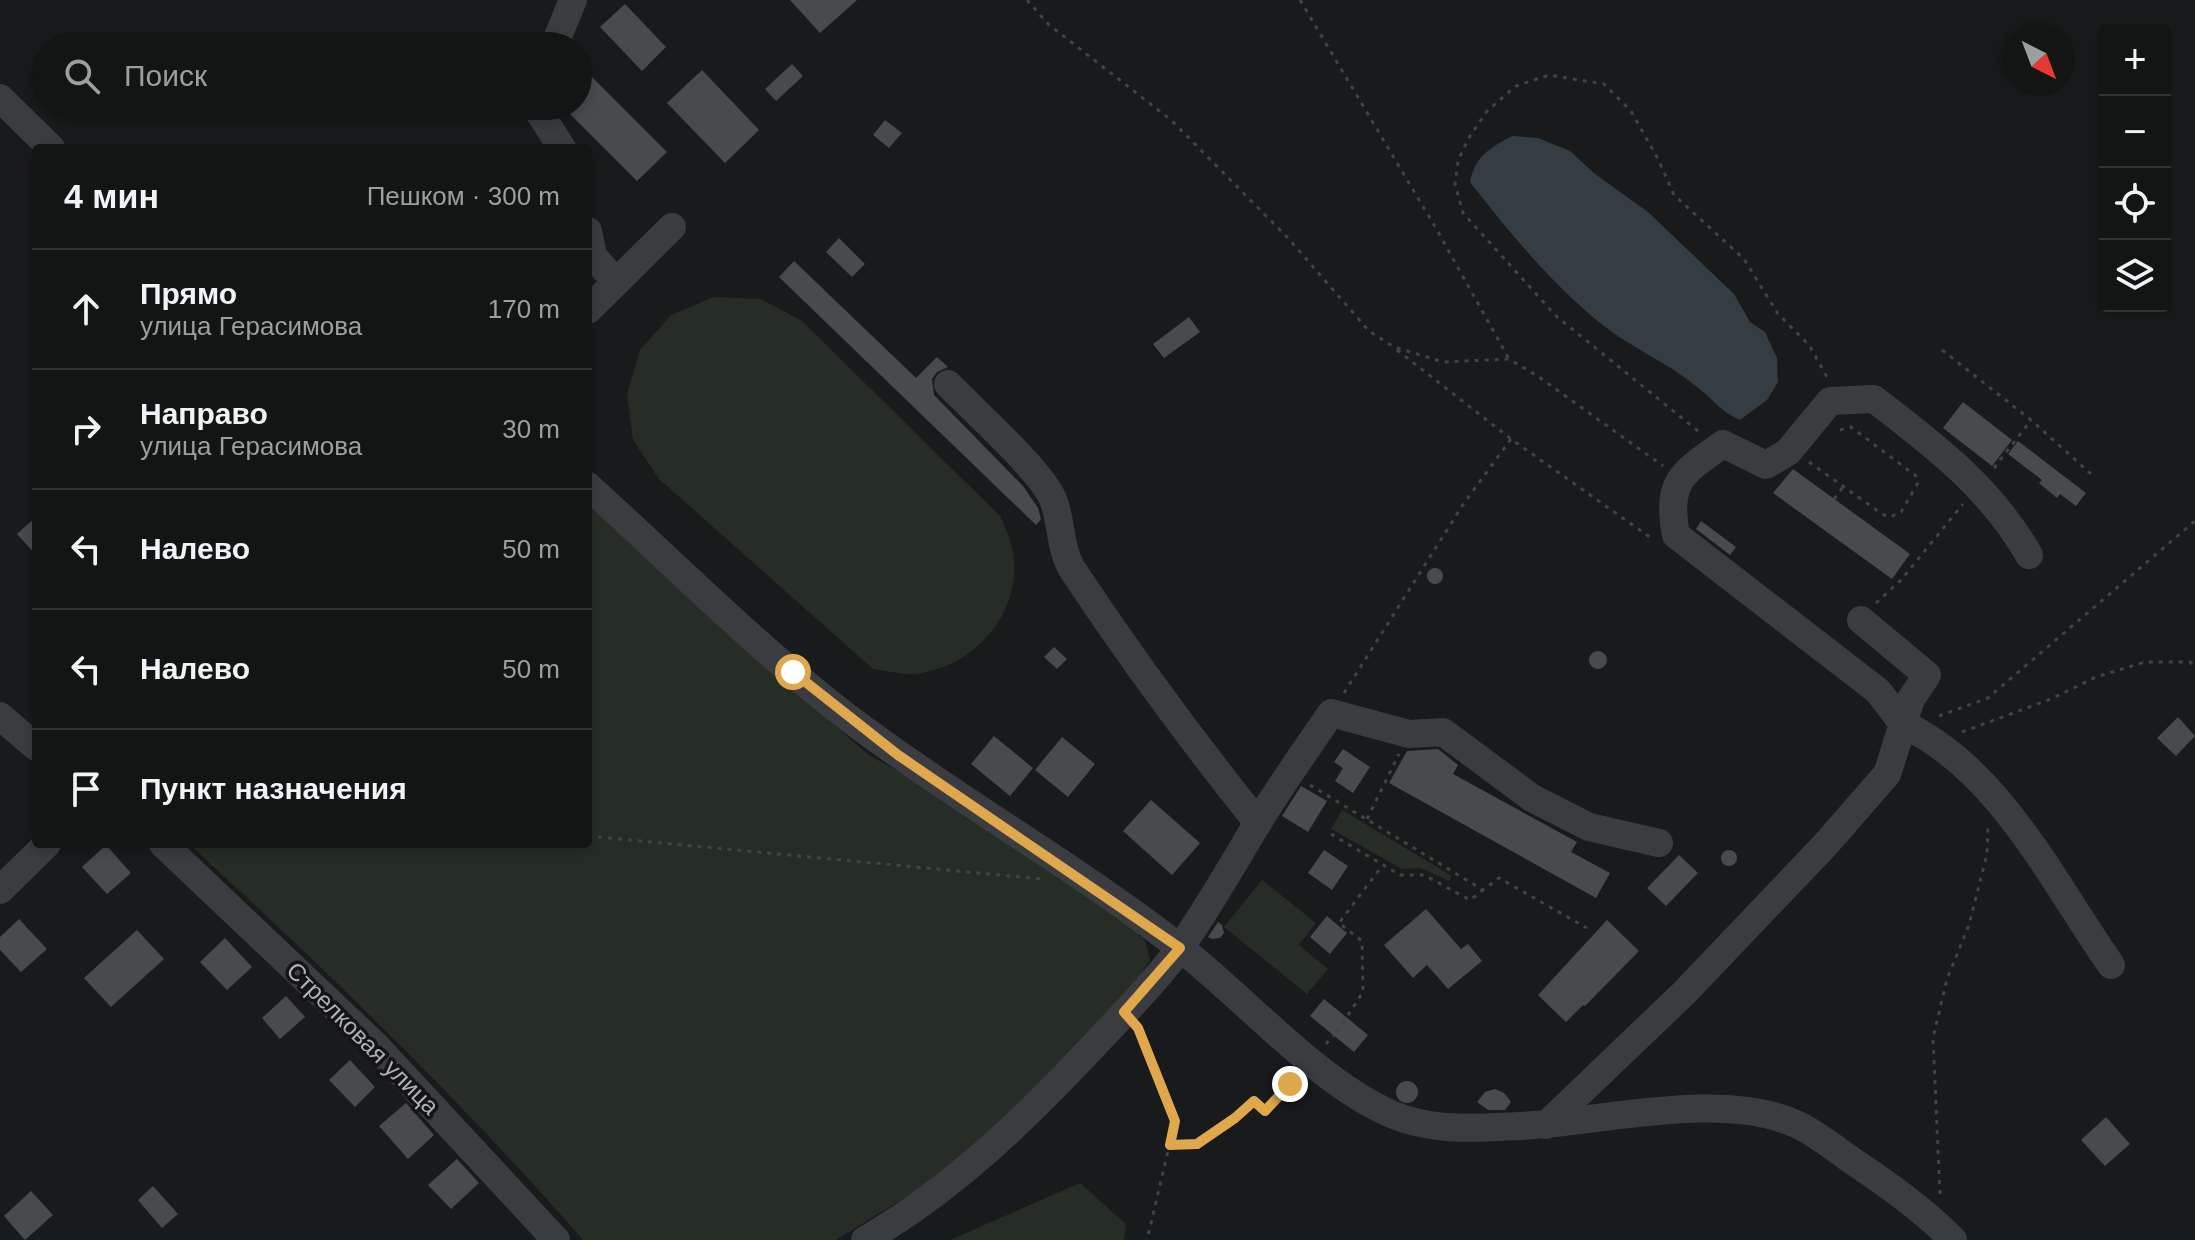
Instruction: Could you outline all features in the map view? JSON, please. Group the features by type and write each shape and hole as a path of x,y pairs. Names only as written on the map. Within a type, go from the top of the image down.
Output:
{"street":[{"path":"560,32 573,0"},
{"path":"0,98 47,144"},
{"path":"544,120 559,144"},
{"path":"592,306 672,227"},
{"path":"592,251 616,282"},
{"path":"948,384 1043,482 1054,502 1071,568 1207,759 1258,823"},
{"path":"2029,555 1979,485 1874,399 1830,401 1800,458 1766,465 1723,444 1683,472 1671,506 1676,535 1878,691 1903,724 1936,741 1981,784 2039,852 2111,965"},
{"path":"592,490 847,717 1180,948 1333,1079 1379,1109 1410,1121 1473,1128 1546,1125 1703,1108 1776,1117 1797,1124 1885,1183 1950,1236"},
{"path":"1546,1125 1685,992 1826,844 1887,774 1911,699 1927,675 1861,620"},
{"path":"865,1240 906,1215 997,1144 1045,1098 1124,1012 1180,948 1331,713 1409,734 1443,732 1532,798 1589,827 1659,843"},
{"path":"0,716 32,744"},
{"path":"0,890 43,848"},
{"name":"Стрелковая улица","path":"167,848 376,1046 556,1240"}],"path":[{"path":"1027,0 1048,24 1171,120 1287,237 1369,331 1511,439 1657,542 1676,535"},
{"path":"1300,0 1437,230 1509,359 1663,466 1683,472"},
{"path":"1723,444 1691,427 1556,316 1463,213 1455,184 1458,161 1487,111 1516,86 1549,75 1604,84 1631,111 1674,195 1744,259 1778,314 1809,345 1827,373 1830,401"},
{"path":"1394,347 1443,362 1509,359"},
{"path":"1942,350 2031,420 2091,474"},
{"path":"1861,620 1879,598 1901,580 2031,420"},
{"path":"1800,458 1874,510 1890,517 1901,512 1918,483 1911,471 1851,427 1834,433"},
{"path":"1331,713 1464,503 1511,439"},
{"path":"1800,458 1818,453"},
{"path":"1834,499 1843,487"},
{"path":"1903,724 1946,715 1988,698 2195,521"},
{"path":"1936,741 2016,713 2096,677 2145,662 2190,662 2195,666"},
{"path":"1367,819 1409,734"},
{"path":"1290,773 1483,890"},
{"path":"1950,1236 1939,1190 1933,1038 1947,979 1969,925 1987,854 1989,819"},
{"path":"1331,834 1400,875 1424,875 1470,900 1499,878 1587,928"},
{"path":"592,836 1032,879 1078,876"},
{"path":"1337,1032 1363,992 1362,941 1339,923 1382,866"},
{"path":"1124,1012 1138,1028 1175,1121 1147,1240"},
{"path":"1170,1145 1197,1144 1254,1101 1265,1111 1290,1084"}],"shaded area":[{"path":"1512,136 1538,138 1570,151 1595,174 1648,212 1734,294 1750,322 1765,332 1777,358 1778,382 1767,400 1740,420 1733,417 1686,378 1604,326 1550,276 1470,182 1480,159"},
{"path":"714,297 761,299 802,321 1001,517 1013,552 1011,594 992,631 978,646 942,668 916,674 873,669 659,479 633,440 627,394 640,350 671,315"},
{"path":"592,507 725,631 869,755 930,789 1126,923 1145,940 1150,960 1139,978 1032,1093 932,1181 836,1240 583,1240 392,1037 193,848 592,848"},
{"path":"1342,810 1452,876 1449,881 1420,868 1402,869 1331,829"},
{"path":"1262,880 1316,923 1299,945 1328,969 1307,994 1224,927"},
{"path":"1080,1183 1126,1224 1124,1240 950,1240"}],"building":[{"path":"790,0 857,0 820,33"},
{"path":"625,4 666,47 642,71 600,27"},
{"path":"792,64 803,76 776,101 765,89"},
{"path":"702,70 759,130 725,163 667,103"},
{"path":"592,77 667,152 637,181 576,120 592,120"},
{"path":"885,120 902,133 889,148 873,135"},
{"path":"839,238 865,264 852,277 826,252"},
{"path":"794,261 916,378 937,357 948,367 937,372 932,379 934,395 1023,486 1038,508 1041,519 1036,525 779,277"},
{"path":"1189,317 1200,332 1164,358 1153,344"},
{"path":"1963,402 2012,440 1992,466 1943,428"},
{"path":"2018,441 2086,493 2076,506 2060,494 2057,498 2039,483 2042,480 2008,454"},
{"path":"1793,469 1910,554 1892,579 1773,493"},
{"path":"32,521 32,551 17,534"},
{"path":"1701,521 1736,547 1730,555 1696,529"},
{"path":"1435,568 1441,570 1441,582 1435,584 1429,582 1427,576 1429,570"},
{"path":"1054,647 1067,659 1057,669 1044,657"},
{"path":"1598,651 1607,660 1598,669 1589,660"},
{"path":"2178,717 2195,736 2176,756 2157,738"},
{"path":"994,736 1033,768 1010,796 971,764"},
{"path":"1062,737 1095,764 1068,797 1035,770"},
{"path":"1343,749 1370,767 1353,793 1335,781 1343,768 1334,762"},
{"path":"1438,749 1458,765 1453,774 1577,842 1571,852 1610,873 1596,898 1389,783 1407,751"},
{"path":"1301,786 1327,801 1308,832 1282,816"},
{"path":"1151,800 1200,843 1172,875 1123,831"},
{"path":"103,848 109,848 131,873 107,894 82,867"},
{"path":"1324,850 1348,866 1332,890 1308,873"},
{"path":"1729,850 1737,858 1729,866 1721,858"},
{"path":"1679,855 1698,873 1666,906 1647,888"},
{"path":"1426,909 1461,949 1468,944 1482,961 1448,989 1427,965 1413,978 1384,945"},
{"path":"1327,916 1347,933 1330,954 1310,937"},
{"path":"19,919 47,949 21,972 0,950 0,937"},
{"path":"1607,920 1639,951 1566,1022 1538,995"},
{"path":"1218,922 1224,933 1220,938 1208,937"},
{"path":"137,930 164,959 111,1007 84,978"},
{"path":"225,938 252,967 227,990 200,962"},
{"path":"286,996 305,1017 280,1039 262,1018"},
{"path":"1324,999 1368,1035 1354,1052 1310,1016"},
{"path":"350,1060 375,1087 355,1107 329,1080"},
{"path":"1407,1081 1415,1084 1418,1092 1415,1100 1407,1103 1399,1100 1396,1092 1399,1084"},
{"path":"1495,1089 1504,1093 1511,1102 1505,1110 1488,1110 1477,1102 1485,1092"},
{"path":"406,1103 434,1135 408,1159 379,1126"},
{"path":"2106,1117 2130,1144 2105,1166 2081,1140"},
{"path":"457,1159 479,1183 451,1209 428,1185"},
{"path":"153,1186 178,1214 162,1228 138,1200"},
{"path":"31,1191 53,1215 25,1240 4,1216"}],"route":[{"path":"793,672 898,755 1180,948 1124,1012 1138,1028 1175,1121 1170,1145 1197,1144 1254,1101 1265,1111 1290,1084"}]}
